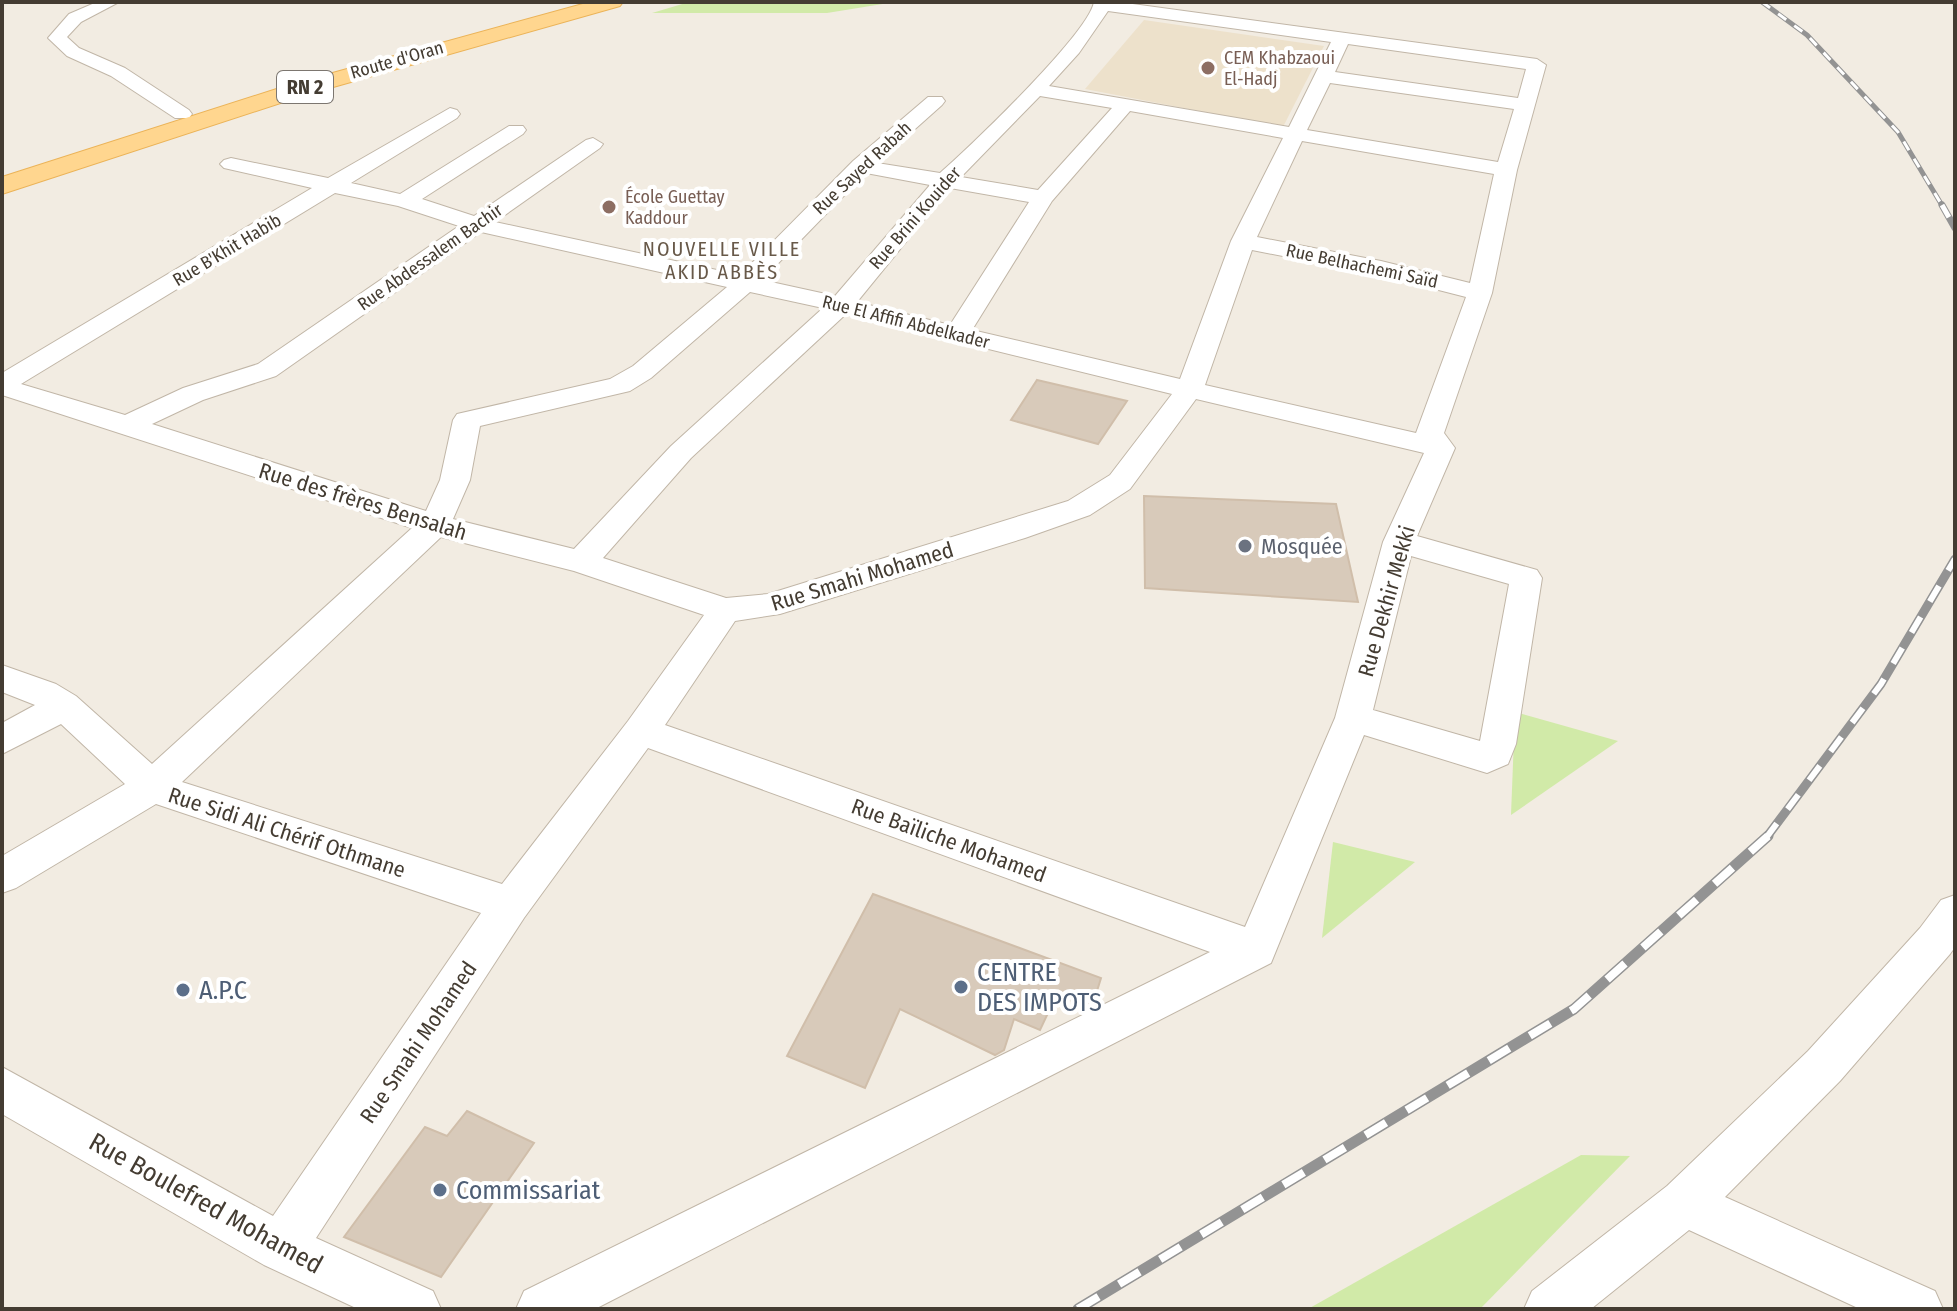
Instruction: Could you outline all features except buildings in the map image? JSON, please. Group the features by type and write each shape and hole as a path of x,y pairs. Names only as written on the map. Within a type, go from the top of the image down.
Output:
{"main road":[{"name":"Route d'Oran","path":"2,173 182,114 414,45 578,2"},
{"name":"Route d'Oran","path":"2,186 297,90 613,2"}],"street":[{"path":"111,2 75,18 57,38 73,52 118,72 182,114"},
{"path":"1102,4 1537,65 1506,170 1480,293 1430,433 1441,448"},
{"name":"Rue Brini Kouider","path":"581,562 681,452 841,305 944,181 977,152 1073,49 1102,4"},
{"name":"Rue Smahi Mohamed","path":"281,1248 510,905 641,731 725,610 768,606 1014,531 1079,508 1120,482 1190,389 1243,241 1342,38"},
{"path":"1322,76 1525,105"},
{"path":"1034,89 1506,170"},
{"name":"Rue Sayed Rabah","path":"435,525 455,480 467,420 620,385 655,362 745,284 861,166 935,101"},
{"path":"956,335 1043,198 1126,104"},
{"name":"Rue B'Khit Habib","path":"2,385 450,114"},
{"path":"404,201 516,130"},
{"name":"Rue Abdessalem Bachir","path":"124,426 193,394 267,370 593,144"},
{"name":"Rue El Affifi Abdelkader","path":"231,164 404,201 478,225 841,305 956,335 1441,448"},
{"path":"861,166 1043,198"},
{"name":"Rue Belhachemi Saïd","path":"1243,241 1381,268 1480,293"},
{"name":"Rue des frères Bensalah","path":"2,385 435,525 581,562 725,610"},
{"name":"Rue Dekhir Mekki","path":"1256,950 1353,718 1399,542 1441,448"},
{"path":"2,876 152,787 435,525"},
{"path":"1353,718 1487,758 1495,754 1498,744 1526,578 1399,542"},
{"name":"Rue Sidi Ali Chérif Othmane","path":"2,678 44,693 64,706 152,787 510,905"},
{"path":"2,740 64,706"},
{"name":"Rue Baïliche Mohamed","path":"641,731 1256,950"},
{"path":"1550,1309 1684,1203 1824,1066 1935,941 1955,913"},
{"path":"542,1309 1256,950"},
{"name":"Rue Boulefred Mohamed","path":"2,1089 281,1248 415,1309"},
{"path":"1684,1203 1917,1309"}],"shaded area":[{"name":"CEM Khabzaoui El-Hadj","path":"1144,20 1324,46 1283,127 1085,89"}],"green space":[{"path":"689,2 895,2 827,13 652,13"},
{"path":"1515,712 1618,741 1511,815"},
{"path":"1333,842 1415,862 1322,938"},
{"path":"1581,1155 1630,1156 1480,1309 1308,1309"}],"railway":[{"path":"1762,2 1807,35 1898,132 1943,207"},
{"path":"1942,205 1955,228"},
{"path":"1766,837 1881,684 1955,559"},
{"path":"1078,1309 1574,1009 1766,837"}],"place":[{"name":"CEM Khabzaoui El-Hadj","path":"1208,68"},
{"name":"École Guettay Kaddour","path":"609,207"},
{"name":"Mosquée","path":"1245,546"},
{"name":"CENTRE DES IMPOTS","path":"961,987"},
{"name":"A.P.C","path":"183,990"},
{"name":"Commissariat","path":"440,1190"}],"district":[{"name":"NOUVELLE VILLE AKID ABBÈS","path":"722,260"}]}
